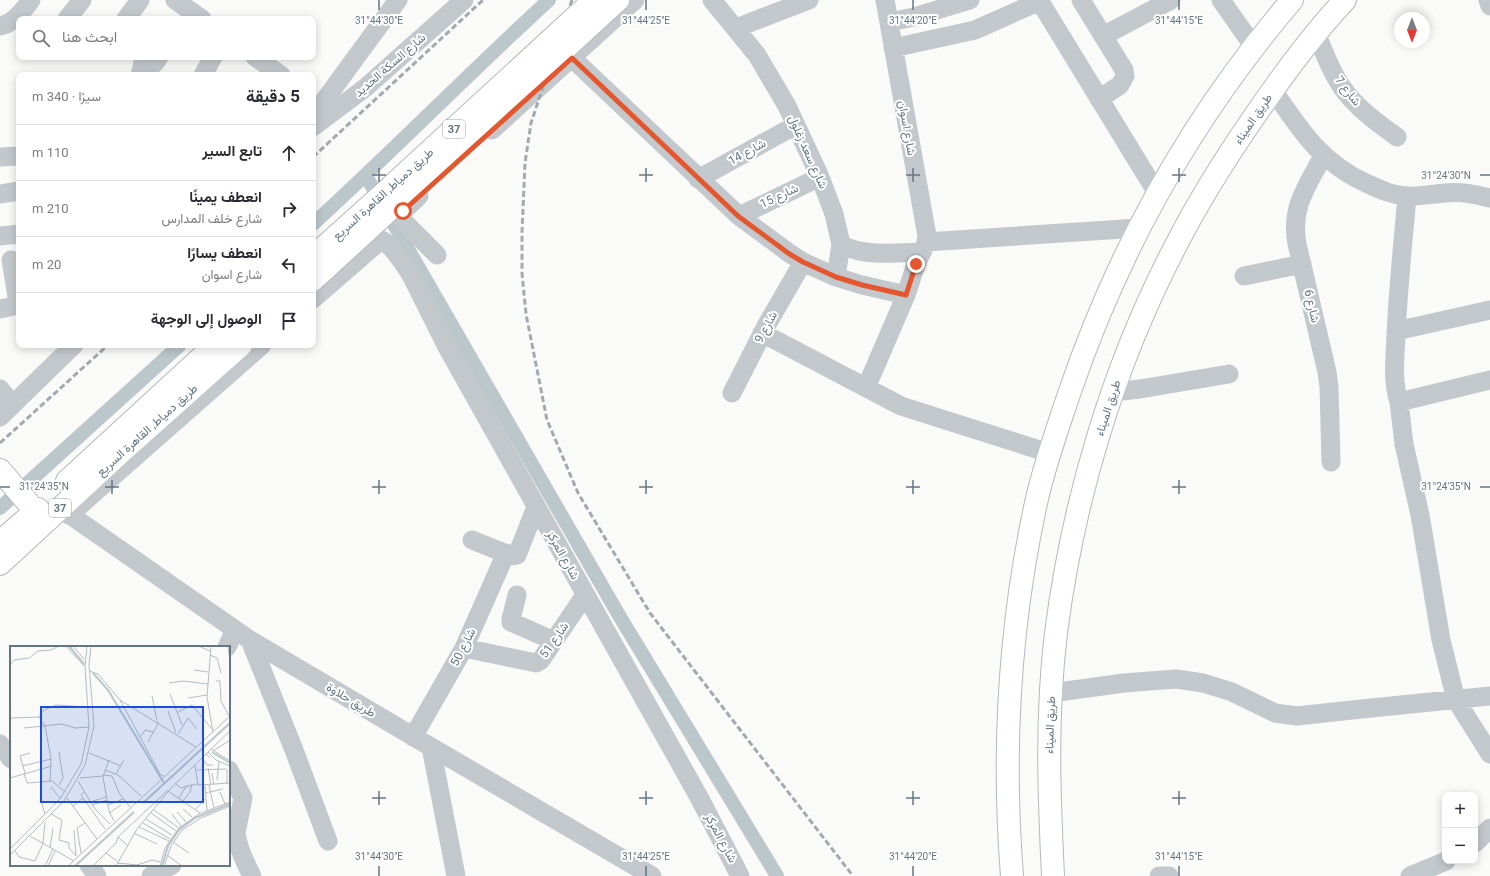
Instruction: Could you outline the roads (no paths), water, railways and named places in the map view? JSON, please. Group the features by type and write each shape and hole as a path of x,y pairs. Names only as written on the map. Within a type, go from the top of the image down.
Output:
{"highway":[{"name":"طريق دمياط, القاهرة السريع","path":"316,254 594,0"},
{"name":"طريق دمياط, القاهرة السريع","path":"316,277 618,0"},
{"path":"1012,876 1008,829 1007,765 1008,700 1012,650 1026,551 1036,502 1049,453 1085,348 1104,301 1138,228 1157,193 1201,120 1254,47 1292,0"},
{"name":"طريق الميناء","path":"1053,876 1049,759 1051,693 1058,620 1064,577 1075,526 1091,463 1113,392 1149,300 1174,248 1214,177 1272,90 1316,33 1345,0"},
{"name":"طريق دمياط, القاهرة السريع","path":"0,564 65,512 115,447 212,348"},
{"name":"طريق دمياط, القاهرة السريع","path":"0,542 29,504 115,447 237,348"},
{"path":"2,472 29,504"}],"street":[{"path":"18,16 31,0"},
{"path":"69,16 82,0"},
{"path":"128,16 140,0"},
{"path":"316,106 398,0"},
{"name":"شارع السكة الحديد","path":"316,126 365,88 464,0"},
{"path":"438,255 404,222 402,217 403,211 635,0"},
{"name":"شارع سعد زغلول","path":"712,0 736,28 768,71 796,125 820,177 834,214 841,244"},
{"path":"736,28 809,0"},
{"name":"شارع اسوان","path":"866,388 906,295 924,247 926,228 885,0"},
{"path":"889,22 920,16 970,0"},
{"path":"893,48 975,30 1040,0 1157,193"},
{"path":"1081,0 1124,70 1125,76 1120,85 1099,98"},
{"path":"1103,36 1171,0"},
{"path":"1221,0 1254,47"},
{"path":"1488,0 1490,6"},
{"path":"0,26 16,18"},
{"name":"شارع 7","path":"1316,33 1336,77 1347,94 1368,114 1397,137"},
{"path":"572,58 738,216 803,262 836,277 862,285 906,295"},
{"path":"141,72 143,63 155,63 158,60"},
{"path":"205,72 211,60"},
{"path":"259,60 277,72"},
{"path":"1272,90 1306,137 1323,156 1355,179 1383,191 1407,196 1460,192 1490,198"},
{"name":"شارع 14","path":"698,179 796,125"},
{"path":"0,156 16,156"},
{"name":"شارع 6","path":"1323,156 1299,201 1296,212 1295,233 1327,372 1329,387 1331,462"},
{"name":"شارع 15","path":"738,216 820,177"},
{"path":"0,194 16,191"},
{"path":"1407,196 1396,330 1395,380 1404,444 1420,515 1441,640 1456,700 1490,754"},
{"path":"836,277 841,244 879,253 924,247 1138,228"},
{"path":"0,236 16,234"},
{"name":"شارع المركز","path":"316,296 381,240 386,242 412,276 446,345 700,799 740,876"},
{"path":"11,260 16,287"},
{"name":"شارع 9","path":"732,393 762,333 803,262"},
{"path":"1244,276 1302,264"},
{"path":"0,308 16,304"},
{"path":"1396,330 1490,310"},
{"path":"762,333 901,406 1049,453"},
{"path":"0,390 6,411 71,348"},
{"path":"65,512 258,348"},
{"path":"1113,392 1140,390 1229,374"},
{"path":"1399,402 1490,380"},
{"path":"472,540 514,556 518,554 536,507"},
{"name":"طريق حلاوة","path":"65,512 238,639 431,747 652,876"},
{"name":"شارع 50","path":"413,737 464,648 506,553"},
{"path":"518,595 511,622 554,641"},
{"name":"شارع 51","path":"464,648 536,663 541,660 585,595"},
{"path":"238,639 294,750 328,841"},
{"path":"1051,693 1124,683 1176,679 1203,683 1232,692 1275,713 1297,716 1490,696"},
{"path":"0,744 10,758"},
{"path":"431,747 456,876"},
{"path":"230,772 243,798 232,834 252,876"},
{"path":"1478,840 1490,828"},
{"path":"1410,876 1442,863"},
{"path":"90,866 97,876"},
{"path":"151,876 170,866"},
{"path":"1158,876 1169,876"}],"waterway":[{"path":"316,221 549,0"},
{"path":"366,176 620,617 777,876"},
{"path":"0,508 177,348"}],"railway":[{"path":"316,154 483,0"},
{"path":"572,0 531,123 525,163 522,273 526,314 547,420 578,493 650,613 853,876"},
{"path":"0,443 105,348"}]}
